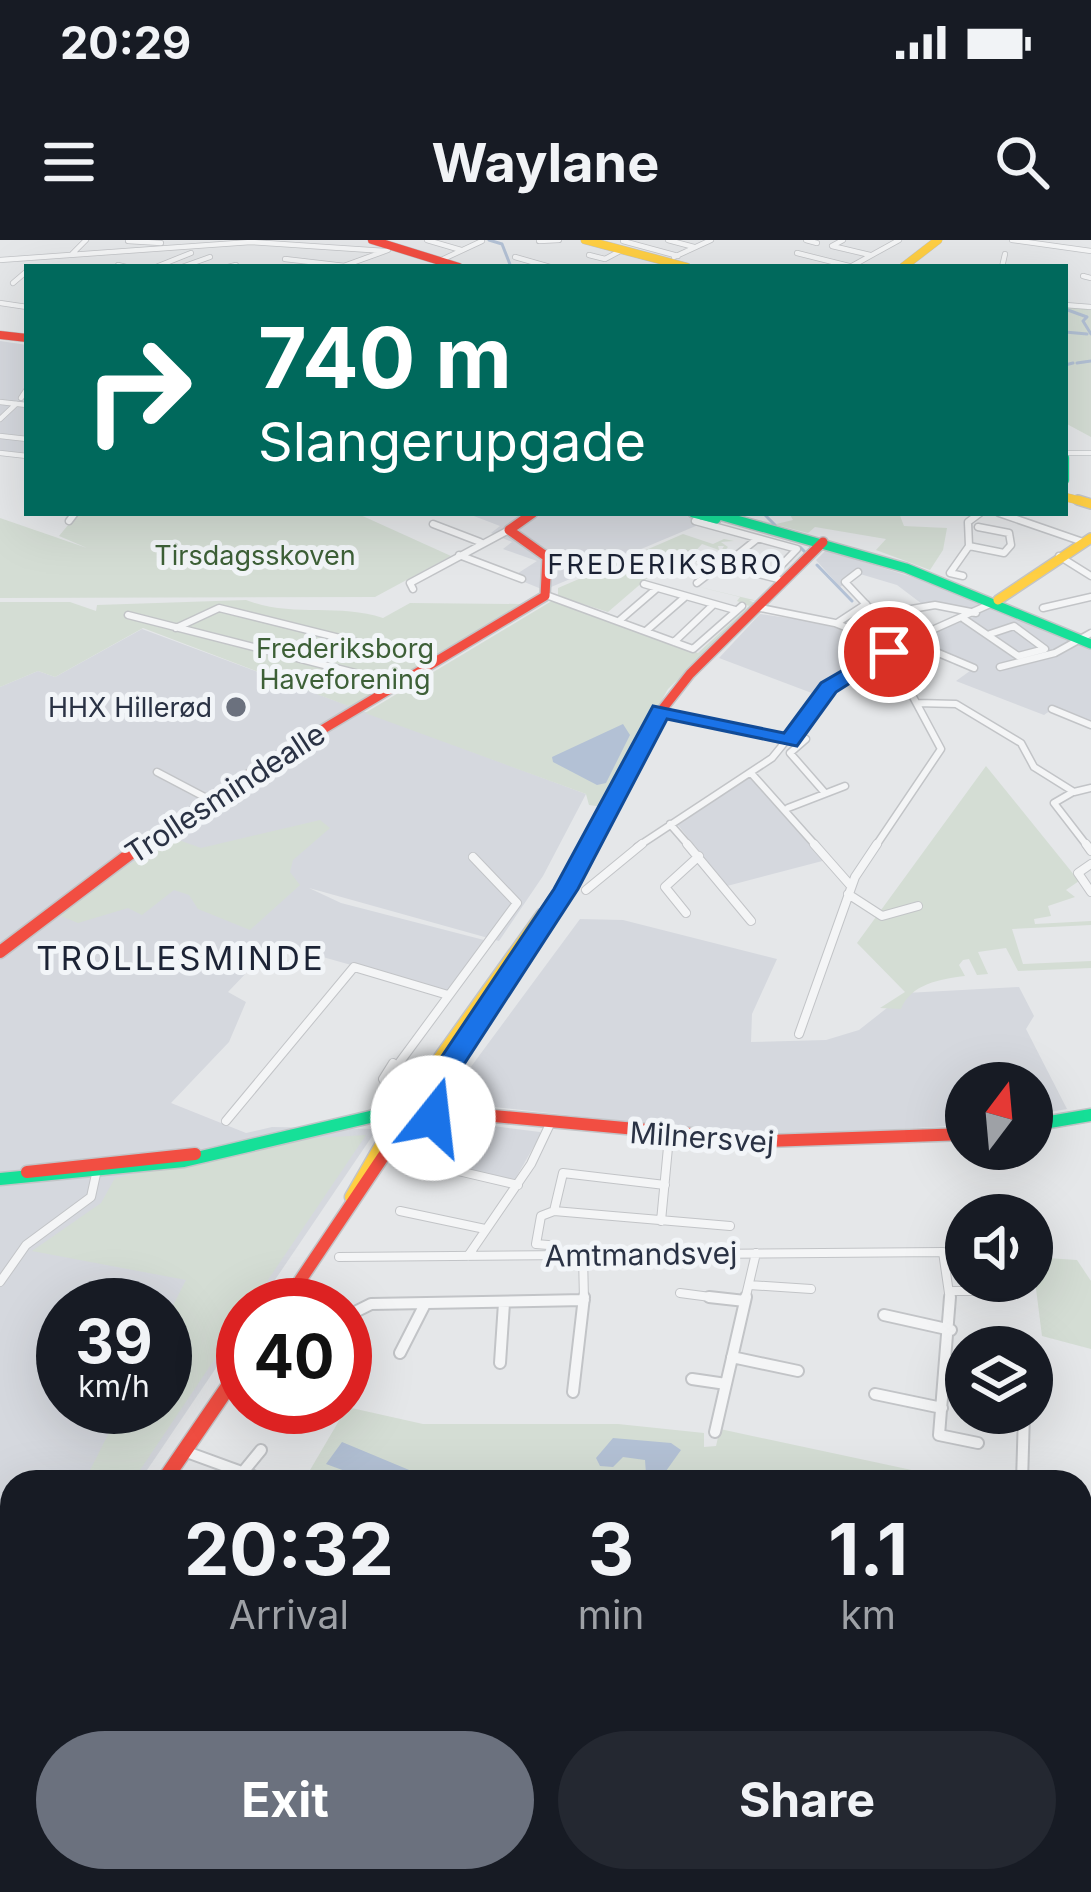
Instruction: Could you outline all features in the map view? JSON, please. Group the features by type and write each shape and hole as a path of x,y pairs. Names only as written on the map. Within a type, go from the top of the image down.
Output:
{"street":[{"path":"71,255 86,240"},
{"path":"371,240 390,249"},
{"path":"428,240 463,250"},
{"path":"539,241 559,240"},
{"path":"585,240 676,263 711,240"},
{"path":"668,240 696,247"},
{"path":"806,240 817,243"},
{"path":"843,240 832,246 870,255"},
{"path":"856,264 899,240"},
{"path":"907,264 938,240"},
{"path":"1012,240 1091,251"},
{"path":"128,241 162,242"},
{"path":"0,260 274,241 390,249 448,264"},
{"path":"439,261 482,241"},
{"path":"153,252 162,242"},
{"path":"247,251 256,242"},
{"path":"589,255 605,259 622,246"},
{"path":"164,264 195,249"},
{"path":"348,264 390,249"},
{"path":"796,253 840,264"},
{"path":"45,264 52,254"},
{"path":"1000,264 1005,254"},
{"path":"193,264 210,257"},
{"path":"515,257 540,264"},
{"path":"285,259 326,264"},
{"path":"170,262 176,264"},
{"path":"13,283 24,275"},
{"path":"1083,276 1091,278"},
{"path":"7,312 24,299"},
{"path":"1068,303 1074,302"},
{"path":"0,303 24,306"},
{"path":"0,419 24,393"},
{"path":"0,402 24,404"},
{"path":"69,521 72,516"},
{"path":"413,589 410,583 529,516"},
{"path":"700,516 695,521 798,550 781,579"},
{"path":"710,516 824,545 998,600 1087,638"},
{"path":"963,576 950,573 969,546 968,522 976,516"},
{"path":"1009,516 1087,540"},
{"path":"434,524 480,542"},
{"path":"969,546 1004,554 1011,545 1009,533 978,527"},
{"path":"509,530 545,554 546,596 674,642 695,648 752,608"},
{"path":"697,583 758,538"},
{"path":"586,890 670,824 752,772 789,741 829,688 909,641 977,613 1087,540"},
{"path":"425,1090 566,889 661,711 752,608 824,545"},
{"path":"458,555 522,580"},
{"path":"688,555 781,579"},
{"path":"1058,556 1079,564 1091,576"},
{"path":"857,572 845,582 881,616 935,605 977,613"},
{"path":"644,584 714,604 836,623 896,648"},
{"path":"620,620 657,588"},
{"name":"Trollesmindealle","path":"0,952 75,890 432,661 546,596"},
{"path":"646,630 686,596"},
{"path":"1043,608 1091,597"},
{"path":"674,642 714,604"},
{"path":"836,623 866,604"},
{"path":"176,628 219,608 432,661"},
{"path":"128,615 387,681"},
{"path":"963,619 1018,656 1045,649 1014,626 990,634"},
{"path":"1000,667 1087,638"},
{"path":"909,641 974,668"},
{"path":"799,1034 850,890 941,749 896,665 884,655"},
{"path":"917,703 956,704 1021,743 1034,767 1074,792"},
{"path":"1052,709 1091,724"},
{"path":"661,711 789,741"},
{"path":"806,739 790,752 825,794"},
{"path":"157,772 215,802"},
{"path":"752,772 788,808 850,890 882,916 918,906"},
{"path":"788,808 845,786"},
{"path":"1091,788 1054,798 1091,851"},
{"path":"670,824 752,921"},
{"path":"686,913 665,887 699,856"},
{"path":"301,1278 396,1119 396,1092 385,1074 517,903 473,857"},
{"path":"1091,864 1078,872 1091,892"},
{"path":"226,1121 354,967 448,994"},
{"path":"0,1176 98,1169 396,1119 427,1122 439,1111 440,1101 425,1090 396,1092"},
{"name":"Milnersvej","path":"439,1111 670,1137 801,1143 945,1135"},
{"path":"1053,1121 1091,1115"},
{"path":"468,1256 518,1185 550,1124"},
{"path":"661,1221 670,1137"},
{"path":"0,1282 26,1245 91,1197 98,1169"},
{"path":"454,1170 518,1185"},
{"path":"554,1211 563,1173 664,1184"},
{"path":"400,1211 486,1229"},
{"path":"548,1245 536,1244 541,1216 554,1211 730,1226"},
{"name":"Amtmandsvej","path":"339,1257 944,1252 945,1257"},
{"path":"715,1432 756,1253"},
{"path":"573,1392 582,1348 583,1255"},
{"path":"749,1285 811,1289"},
{"path":"680,1293 745,1300"},
{"path":"372,1304 584,1300"},
{"path":"500,1363 504,1303"},
{"path":"400,1353 425,1304"},
{"path":"884,1315 945,1329"},
{"path":"732,1357 798,1371"},
{"path":"692,1379 726,1384"},
{"path":"945,1384 939,1435 978,1443"},
{"path":"875,1394 942,1408"},
{"path":"171,1470 216,1406"},
{"path":"1022,1470 1023,1434"},
{"path":"184,1450 238,1470"},
{"path":"245,1470 261,1450"}],"shaded area":[{"path":"0,341 24,345 24,455 0,452"},
{"path":"474,516 695,516 710,520 544,590 512,577 537,561 503,549 512,542 491,533 500,526"},
{"path":"826,550 1001,605 1091,649 1091,723 1054,708 1044,715 956,681 974,668 912,642 973,617 946,607 930,610 897,585 860,574 840,587 816,560"},
{"path":"760,614 823,623 888,649 825,698 719,658"},
{"path":"142,629 586,794 543,876 499,941 309,888 341,903 484,940 447,992 266,941 271,947 228,992 246,1002 229,1042 171,1103 246,1133 272,1127 377,1129 276,1278 216,1278 216,1368 192,1404 192,1278 36,1278 36,1434 171,1434 147,1470 0,1470 0,687 38,671 55,677"},
{"path":"746,771 830,859 727,886 677,824"},
{"path":"580,919 623,920 777,959 752,1014 751,1042 826,1040 859,1030 906,993 1019,987 1034,1016 1026,1029 1043,1062 945,1062 945,1126 816,1134 731,1133 457,1103 459,1083"},
{"path":"1053,1082 1067,1109 1053,1111"},
{"path":"454,1121 541,1134 514,1181 399,1153 410,1136"}],"green space":[{"path":"1068,305 1091,307 1091,437 1068,425"},
{"name":"Tirsdagsskoven","path":"76,516 363,516 451,556 375,597 0,598 0,518 87,548 59,536"},
{"path":"791,516 900,516 904,526 947,528 943,550 930,570 876,550 886,539 815,527 808,533 745,517 776,524 793,520"},
{"path":"683,534 713,544 724,539 734,541 721,542 728,547 719,557 727,560 716,560 724,546 718,546 719,550 702,544 692,555 677,560 697,566 690,573 658,569 608,612 558,596 558,588"},
{"path":"687,584 758,601 749,600 756,604 668,689 603,807 589,805 586,794 365,713 555,599 698,653 749,606 737,601 740,597"},
{"name":"Frederiksborg Haveforening","path":"246,600 383,618 410,603 523,604 351,707 143,628 55,677 38,671 0,687 0,602 70,602 96,611 97,605"},
{"path":"986,766 1079,881 1066,890 1075,897 1048,906 1051,916 1034,919 1035,924 1091,921 1091,925 1012,929 1023,964 1091,961 1091,968 1018,971 1006,948 978,952 988,974 977,975 969,959 963,960 959,965 965,976 919,988 901,1009 880,1008 905,992 857,943"},
{"path":"320,820 330,828 293,860 290,872 300,885 250,930 198,909 189,895 174,890 142,915 128,908 78,923 56,914 170,837 201,848"},
{"path":"366,1135 269,1278 216,1278 216,1357 192,1393 192,1278 32,1251 101,1203 115,1178 316,1138"},
{"path":"1053,1258 1077,1260 1091,1281 1091,1349 1053,1339 1053,1326 1041,1326 1038,1302 1053,1302"},
{"path":"372,1413 423,1424 618,1424 704,1433 704,1447 716,1446 720,1429 912,1470 310,1470 331,1434 372,1434"},
{"path":"108,1434 164,1434 140,1470 90,1470"}],"water":[{"path":"623,724 630,735 606,783 597,785 553,762 552,757"},
{"path":"613,1438 671,1443 681,1450 667,1470 646,1470 645,1460 623,1457 613,1467 600,1466 596,1458"},
{"path":"342,1442 409,1470 342,1470 326,1464"}],"waterway":[{"path":"489,240 502,244 510,264"},
{"path":"1068,310 1087,317 1083,321 1091,334"},
{"path":"1068,332 1087,334"},
{"path":"1077,363 1091,361"},
{"path":"1068,364 1073,363"},
{"path":"766,516 775,525"},
{"path":"800,547 805,552"},
{"path":"817,565 852,601"},
{"path":"861,609 885,631"}],"traffic: fast":[{"path":"704,516 716,519"},
{"path":"723,516 906,568 1091,644"},
{"path":"408,1088 436,1095 440,1105 435,1116 412,1125 390,1117 389,1099 408,1088"},
{"path":"0,1179 184,1161 387,1113"},
{"path":"1053,1121 1091,1115"}],"traffic: slow":[{"path":"585,240 676,264"},
{"path":"907,264 938,240"},
{"path":"1068,498 1091,504"},
{"path":"998,600 1091,538"},
{"path":"419,1087 542,915"},
{"path":"351,1197 395,1121"}],"traffic: jam":[{"path":"372,240 449,264"},
{"path":"0,335 24,338"},
{"path":"0,952 197,808 545,596 547,557 509,530 529,516"},
{"path":"431,1092 566,889 661,711 690,674 823,542"},
{"path":"439,1111 767,1141 945,1135"},
{"path":"301,1278 405,1124"},
{"path":"27,1172 195,1154"},
{"path":"171,1470 216,1404"}],"place":[{"name":"HHX Hillerød","path":"236,707"}],"district":[{"name":"FREDERIKSBRO","path":"666,564"},
{"name":"TROLLESMINDE","path":"181,958"}],"route":[{"path":"433,1118 440,1105 431,1092 566,889 661,711 789,741 829,688 889,652"}]}
